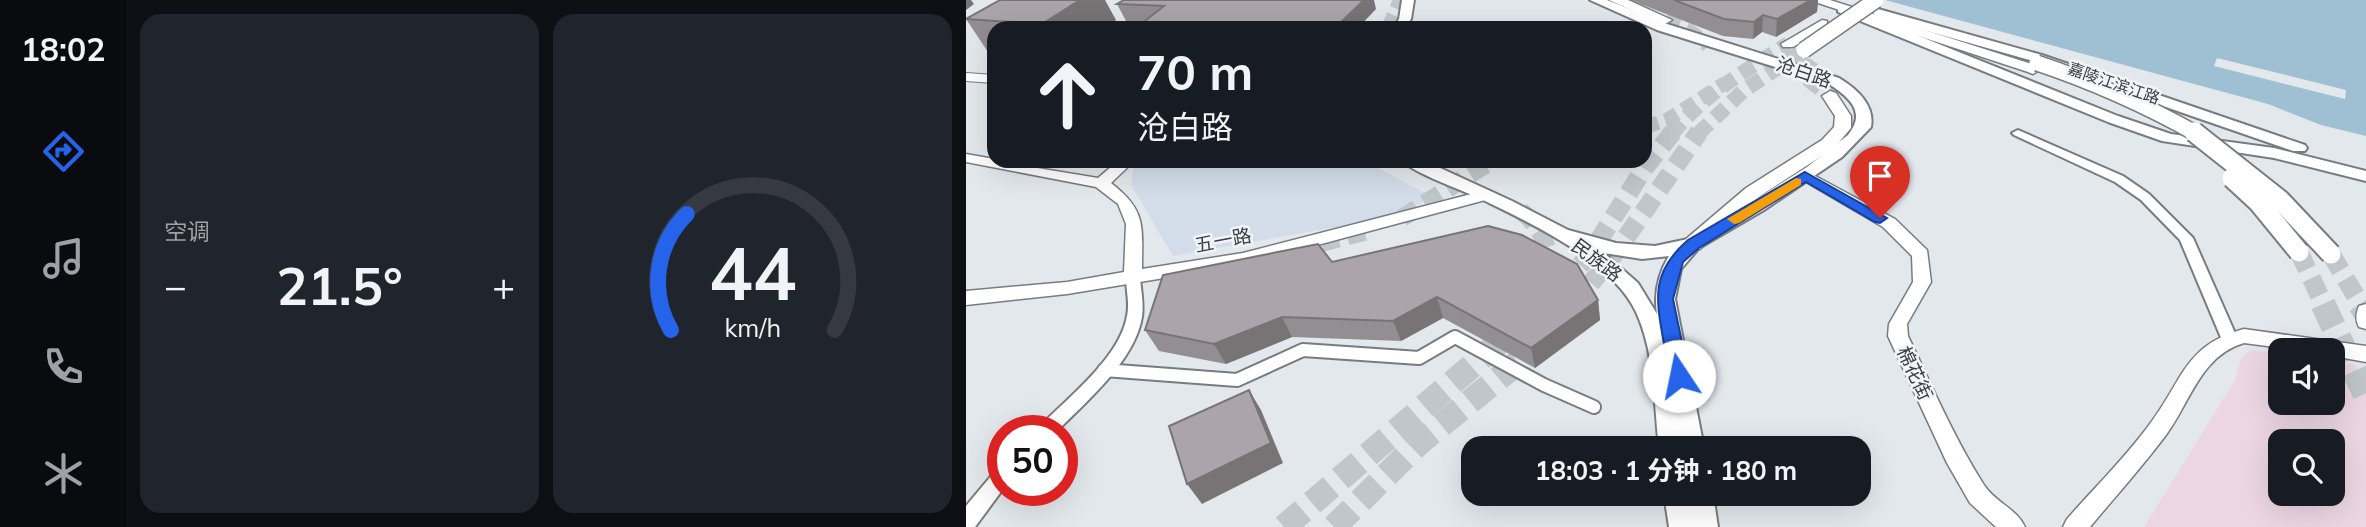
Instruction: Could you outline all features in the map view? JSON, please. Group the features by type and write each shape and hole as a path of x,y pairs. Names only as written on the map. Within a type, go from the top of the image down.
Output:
{"main road":[{"path":"1404,21 1408,0"},
{"name":"沧白路","path":"1596,0 1647,21"},
{"path":"1616,0 1665,20"},
{"name":"嘉陵江滨江路","path":"1820,3 1864,4 2036,56 2366,171"},
{"name":"嘉陵江滨江路","path":"1820,3 2113,119 2168,138 2274,153 2366,176"},
{"name":"嘉陵江滨江路","path":"1820,3 2081,85 2148,116 2192,143 2227,173 2259,202 2299,252"},
{"path":"1788,44 1864,4"},
{"path":"1808,55 1840,35 1864,4"},
{"name":"嘉陵江滨江路","path":"1864,4 2091,81 2146,105 2202,136 2280,200 2331,254"},
{"name":"沧白路","path":"1564,235 1627,252 1666,251 1693,244 1805,176 1863,128 1861,108 1846,88 1819,75 1652,23"},
{"path":"1690,436 1665,299 1671,269 1677,259 1753,192 1828,144 1842,128 1843,116 1830,96"},
{"path":"2262,135 2280,148 2274,153"},
{"name":"民族路","path":"1425,168 1564,235 1614,269 1638,295 1651,327 1669,436"},
{"path":"1679,506 1682,527"},
{"path":"1702,506 1705,527"}],"street":[{"path":"966,77 987,78"},
{"path":"2018,133 2119,179 2165,217 2186,238 2230,340"},
{"path":"967,158 987,162"},
{"path":"1021,168 1101,183 1125,202 1134,224 1135,316 1122,347 1061,415"},
{"path":"1101,183 1119,168"},
{"name":"棉花街","path":"1805,176 1889,223 1921,254 1922,282 1898,324 1898,336 1955,456 1978,496 2013,527"},
{"name":"五一路","path":"966,298 1067,288 1243,259 1483,196"},
{"path":"2366,311 2366,323"},
{"path":"2075,527 2160,427 2188,378 2207,355 2230,340 2244,336 2264,337 2366,354"},
{"path":"1104,370 1237,380 1304,350 1419,358 1455,337 1544,385 1594,407"},
{"path":"966,525 971,514 987,494"}],"shaded area":[{"path":"1133,168 1378,168 1434,198 1382,219 1173,256 1131,185"},
{"path":"2250,350 2268,352 2268,415 2345,415 2345,364 2355,365 2366,390 2366,527 2144,527 2235,380 2241,358"}],"water":[{"path":"1885,0 2366,0 2366,136 2321,125 2268,104"}],"pier":[{"path":"2217,58 2346,90 2345,99 2214,66"}],"building":[{"path":"1000,0 1080,0 1047,21 966,19"},
{"path":"1124,0 1364,0 1342,21 1145,21 1164,6 1117,4"},
{"path":"1674,0 1811,0 1777,19 1763,15 1754,22 1724,19"},
{"path":"1488,226 1522,235 1577,264 1598,300 1531,348 1437,297 1393,321 1282,317 1214,344 1145,330 1163,275 1318,244 1332,262"},
{"path":"1249,390 1271,443 1187,484 1169,426"}],"tunnel":[{"path":"1391,21 1400,0"},
{"path":"1665,20 1689,31 1708,45"},
{"path":"1672,134 1711,95 1788,44"},
{"path":"1698,134 1743,91 1800,53"},
{"path":"1812,60 1804,72 1810,81 1830,96"},
{"path":"1652,125 1667,120 1725,83"},
{"path":"1652,158 1673,132"},
{"path":"1572,305 1609,262 1699,132"},
{"path":"1402,218 1480,168"},
{"path":"1560,286 1589,256 1644,168"},
{"path":"1521,211 1543,238 1548,254 1549,272"},
{"path":"1295,250 1371,230"},
{"path":"2299,252 2324,305"},
{"path":"2331,254 2361,305"},
{"path":"1571,307 1574,304"},
{"path":"2323,304 2366,396"},
{"path":"2360,304 2366,313"},
{"path":"1284,527 1516,328"},
{"path":"1334,527 1419,443 1542,343"}],"railway":[{"path":"1803,46 1871,0"}],"slow traffic":[{"path":"1734,219 1796,182"}],"route":[{"path":"1679,376 1665,299 1671,269 1677,259 1693,244 1805,176 1880,218"}]}
